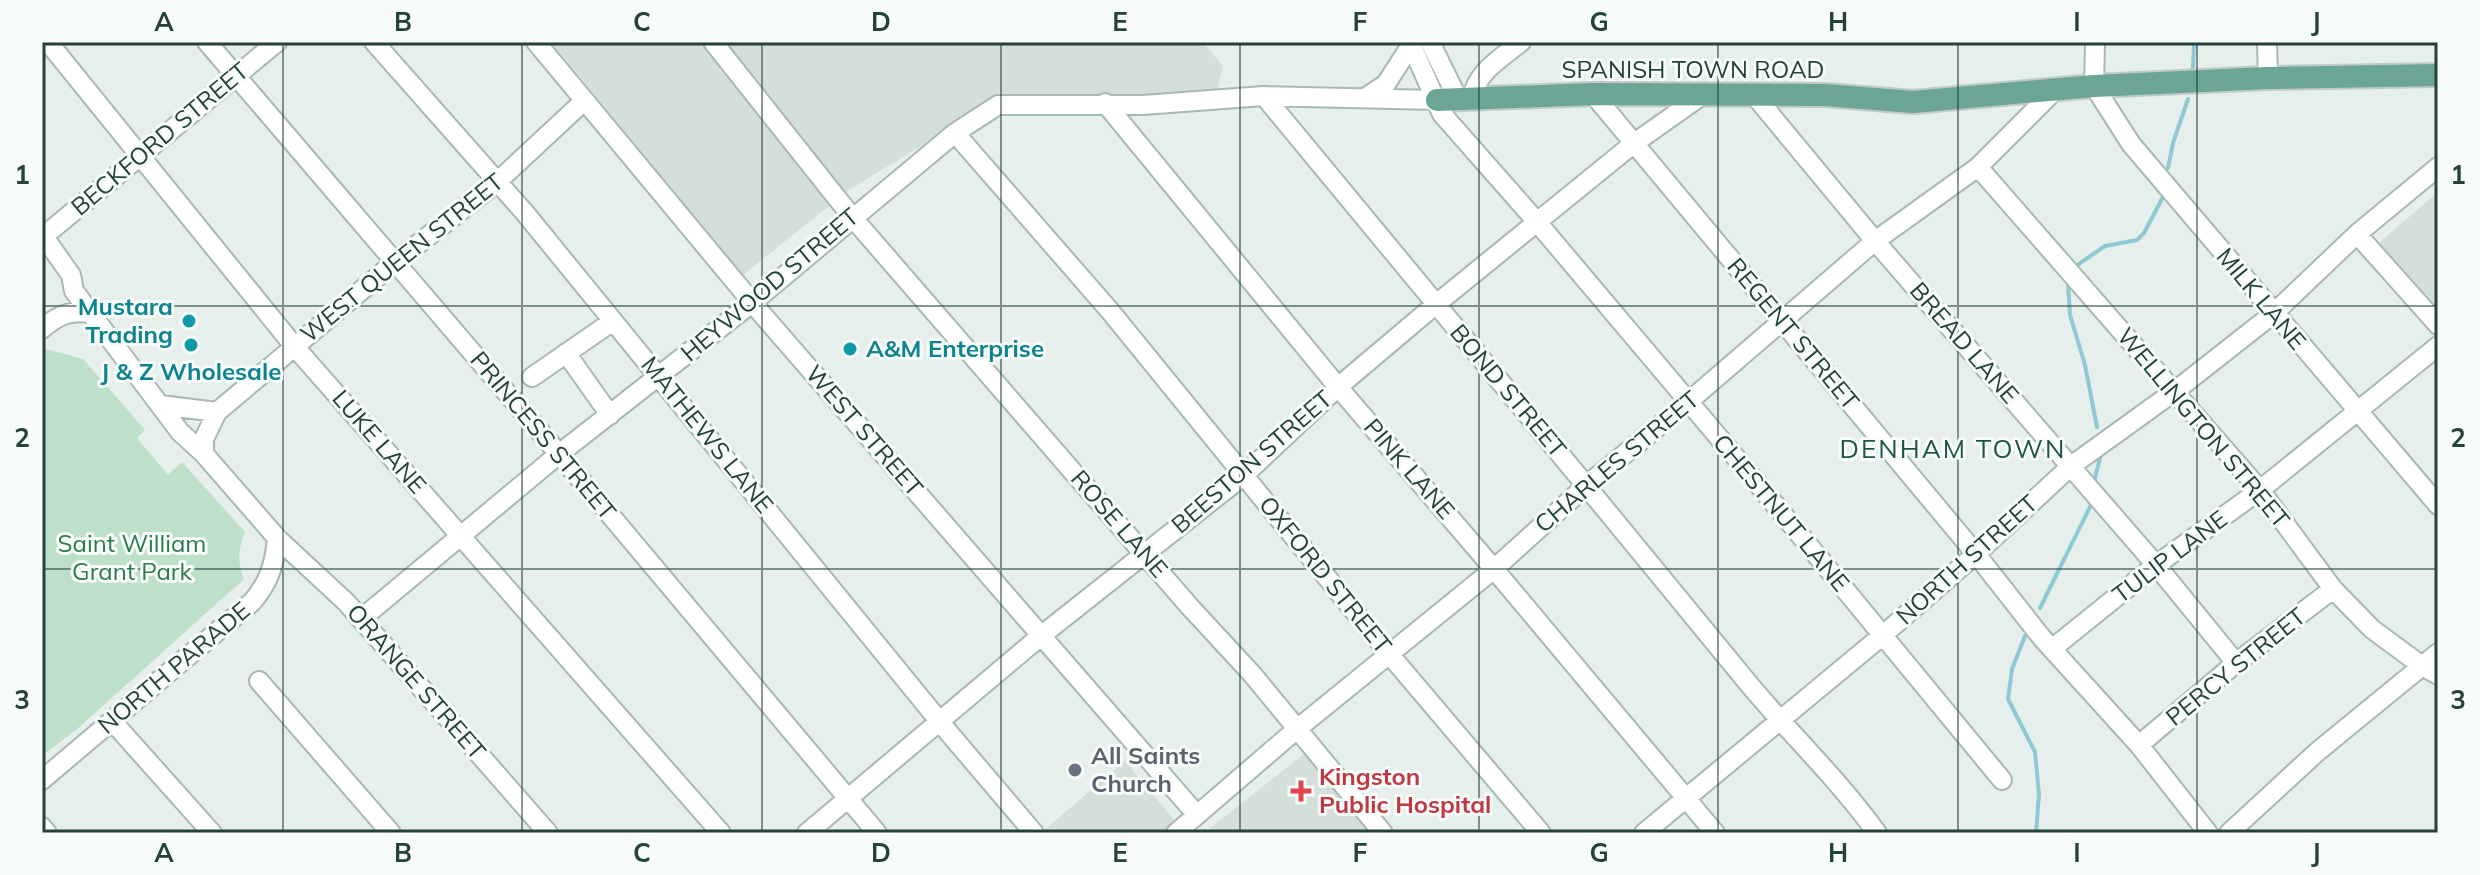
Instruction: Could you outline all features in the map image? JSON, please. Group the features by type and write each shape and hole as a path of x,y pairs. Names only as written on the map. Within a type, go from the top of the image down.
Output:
{"main road":[{"name":"SPANISH TOWN ROAD","path":"1456,99 1593,94 1825,95 1913,102 2094,86 2268,78 2438,75"}],"street":[{"name":"LUKE LANE","path":"48,42 294,346 721,833"},
{"name":"PRINCESS STREET","path":"207,42 877,833"},
{"name":"BECKFORD STREET","path":"43,235 277,42"},
{"name":"MATHEWS LANE","path":"374,42 525,213 1034,833"},
{"name":"WEST STREET","path":"536,42 753,302 1197,815"},
{"name":"ROSE LANE","path":"713,42 852,217 1297,729 1383,833"},
{"path":"1430,42 1456,99"},
{"path":"1456,99 1521,42"},
{"path":"2094,86 2095,42"},
{"path":"2267,42 2268,78"},
{"path":"1365,98 1386,84 1410,43 1456,99"},
{"name":"MILK LANE","path":"2094,86 2131,144 2438,505"},
{"name":"CHARLES STREET","path":"1176,833 1297,729 1494,569 1587,485 1875,241 1978,167 2056,89"},
{"name":"REGENT STREET","path":"1593,94 1976,554 2042,638 2139,745 2208,833"},
{"name":"SPANISH TOWN ROAD","path":"955,133 998,105 1143,105 1264,96 1456,99"},
{"name":"BOND STREET","path":"1264,96 1779,722 1862,812 1877,833"},
{"name":"BEESTON STREET","path":"807,833 1042,635 1243,476 1338,387 1435,305 1633,144 1701,96"},
{"name":"BREAD LANE","path":"1755,96 2236,663"},
{"name":"CHESTNUT LANE","path":"1456,99 1442,114 1537,222 2002,780"},
{"name":"WEST QUEEN STREET","path":"217,412 394,263 496,183 584,101"},
{"name":"PINK LANE","path":"1105,103 1338,387 1715,833"},
{"name":"HEYWOOD STREET","path":"361,619 559,454 753,302 955,133"},
{"name":"OXFORD STREET","path":"955,133 1110,311 1390,655 1541,833"},
{"name":"WELLINGTON STREET","path":"1978,167 2260,490 2333,589 2372,629 2430,671"},
{"name":"NORTH STREET","path":"1644,833 1883,635 2071,466 2175,391 2273,314 2357,234 2438,167"},
{"path":"2357,234 2438,325"},
{"path":"43,235 71,275 74,291 93,314"},
{"path":"42,329 55,317 66,313 78,311 93,314"},
{"name":"ORANGE STREET","path":"93,314 180,432 204,454 277,538 361,619 548,833"},
{"path":"532,377 613,321"},
{"name":"TULIP LANE","path":"2053,648 2156,565 2260,490 2438,346"},
{"path":"566,353 610,415"},
{"path":"160,405 217,412 204,439 204,454"},
{"name":"NORTH PARADE","path":"42,780 257,597 271,572 277,538"},
{"name":"PERCY STREET","path":"2139,745 2236,663 2333,589"},
{"path":"2229,833 2317,752 2430,671 2438,653"},
{"path":"259,681 391,833"},
{"path":"112,721 212,833"},
{"path":"42,827 47,833"}],"shaded area":[{"path":"551,42 1203,42 1223,66 1217,92 993,102 849,190 743,275"},
{"path":"2438,192 2438,308 2378,244"},
{"name":"Kingston Public Hospital","path":"1309,750 1382,833 1204,833"},
{"path":"1125,761 1176,822 1163,833 1041,833"}],"green space":[{"name":"Saint William Grant Park","path":"46,349 83,359 145,430 137,438 168,475 182,462 245,532 239,556 244,579 76,730 42,756 42,353"}],"waterway":[{"path":"2193,68 2194,42"},
{"path":"2168,168 2188,99"},
{"path":"2076,266 2105,246 2137,240 2144,233 2164,195"},
{"path":"2068,284 2070,315 2085,365 2097,427"},
{"path":"2094,482 2100,458"},
{"path":"2040,608 2091,505"},
{"path":"2025,636 2012,669 2008,699 2035,752 2039,794 2036,833"}],"place":[{"name":"Mustara Trading","path":"189,321"},
{"name":"J & Z Wholesale","path":"191,345"},
{"name":"A&M Enterprise","path":"850,349"},
{"name":"All Saints Church","path":"1075,770"},
{"name":"Kingston Public Hospital","path":"1301,791"}],"district":[{"name":"DENHAM TOWN","path":"1953,449"}]}
